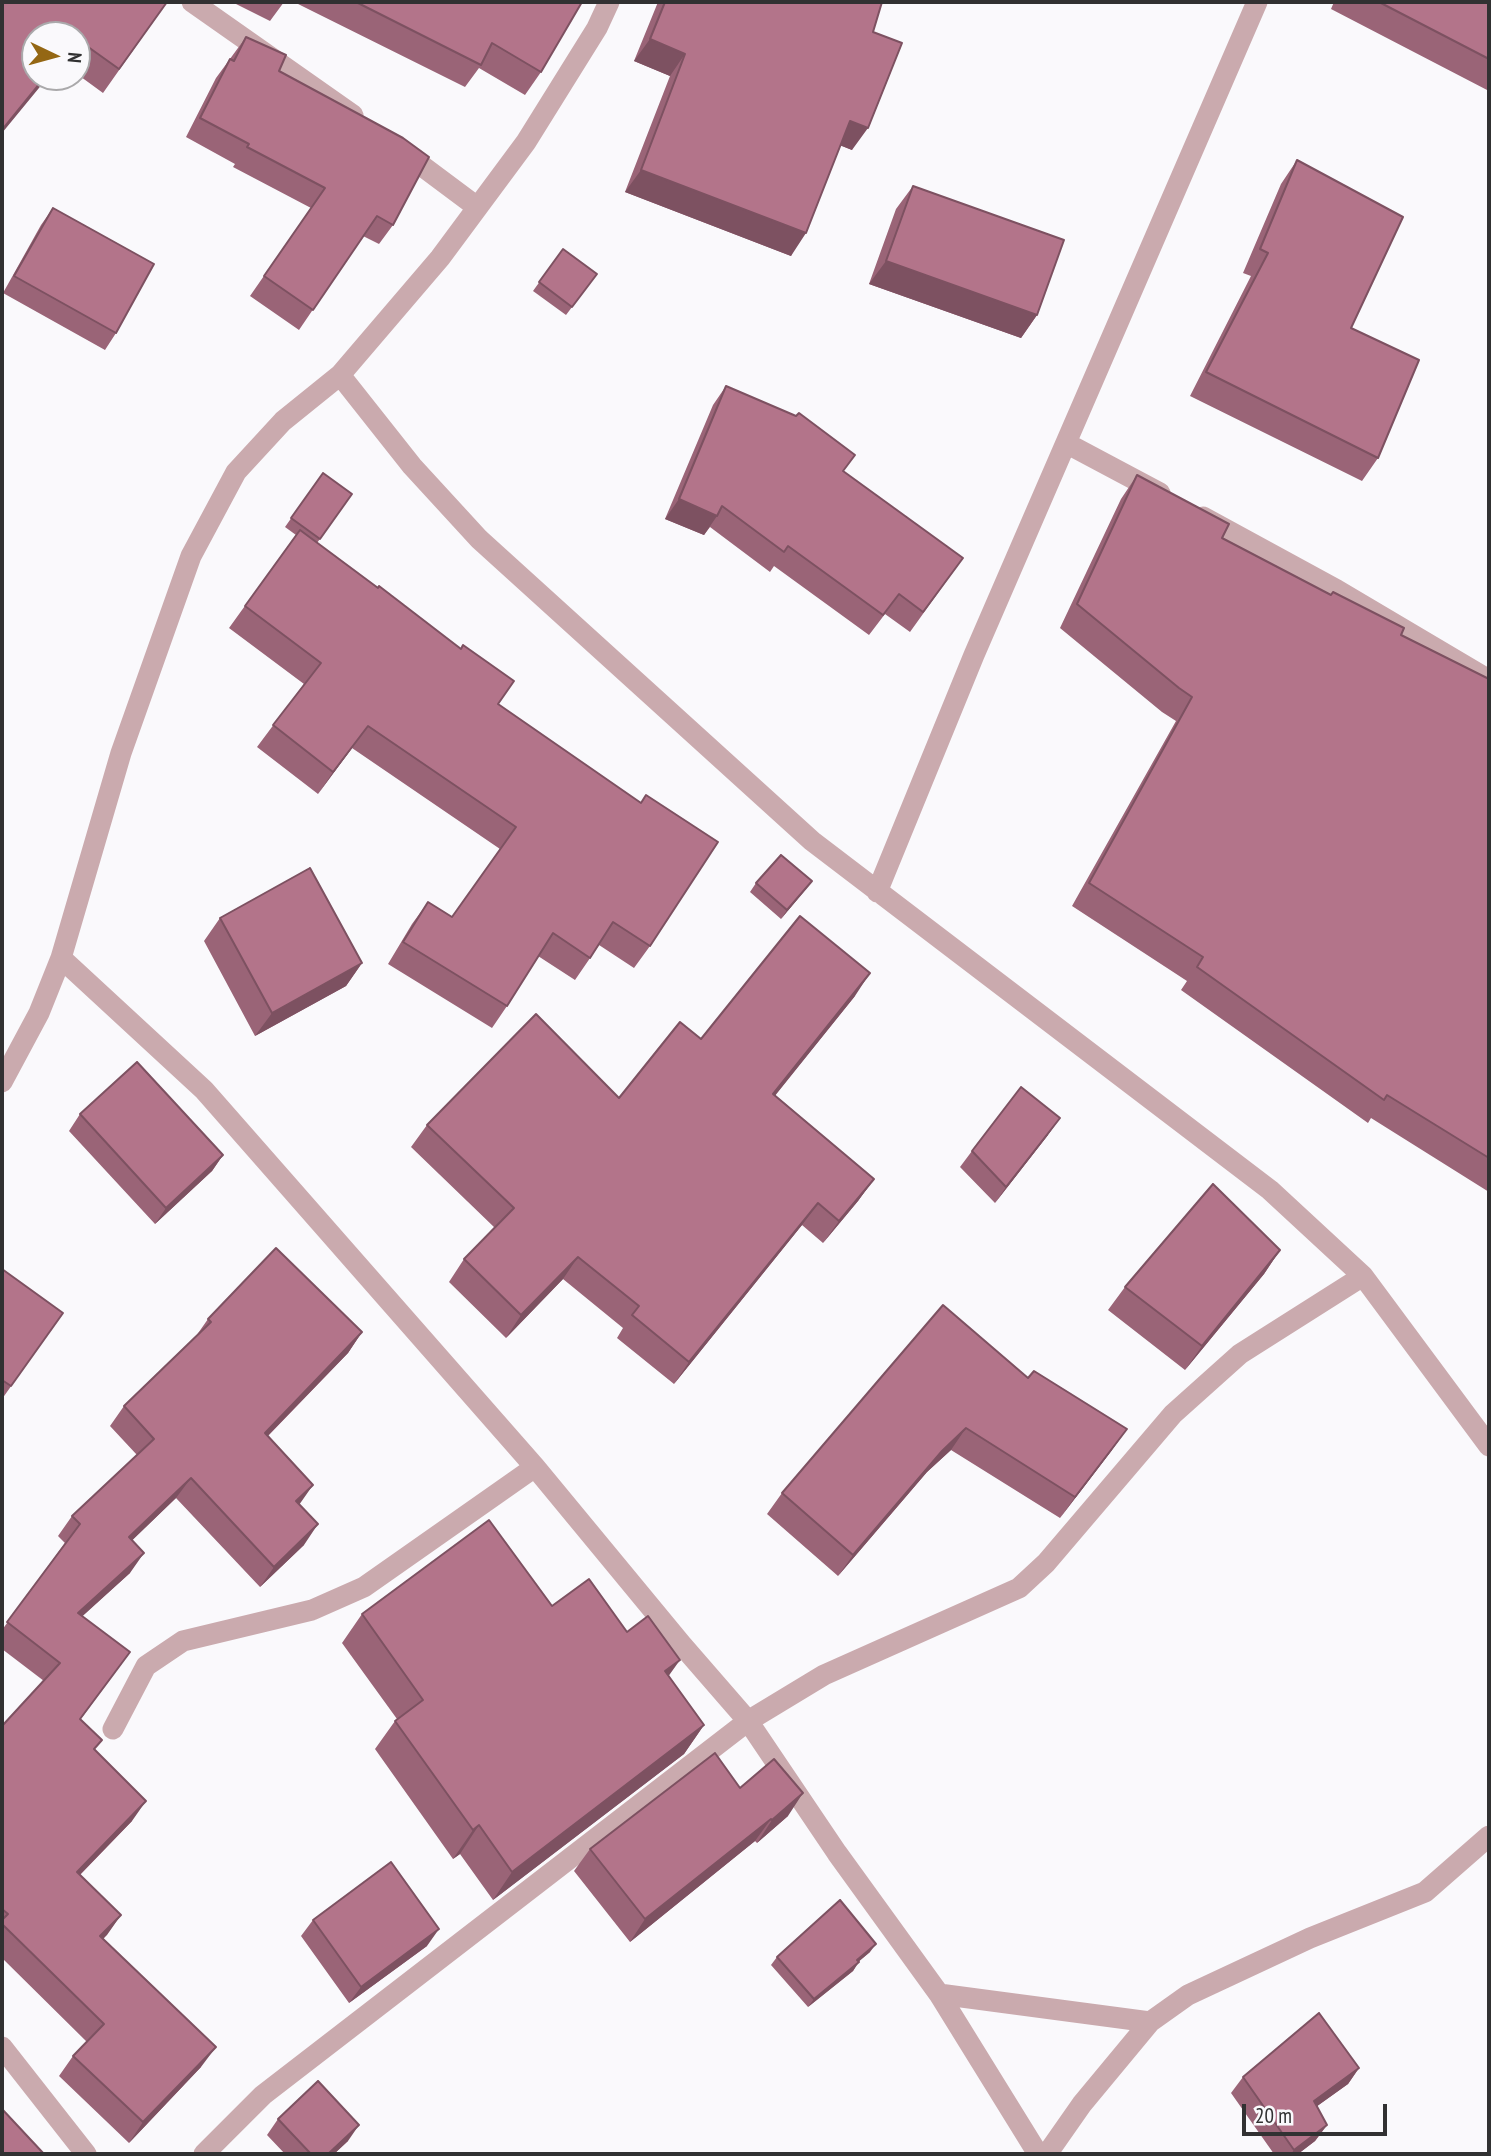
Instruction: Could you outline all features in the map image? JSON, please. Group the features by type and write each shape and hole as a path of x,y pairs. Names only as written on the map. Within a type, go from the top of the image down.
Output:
{"street":[{"path":"192,2 366,124"},
{"path":"2,1082 39,1013 61,958 121,753 191,556 236,472 283,421 340,375 440,258 526,142 597,27 609,2"},
{"path":"877,892 974,655 1257,2"},
{"path":"387,139 478,207"},
{"path":"340,375 412,467 479,539 812,841 1270,1190 1363,1276 1489,1446"},
{"path":"1066,443 1337,590 1489,680"},
{"path":"61,958 204,1090 535,1467 748,1721 939,1994 1038,2154"},
{"path":"204,2154 274,2087 748,1721 824,1675 1019,1588 1046,1563 1173,1414 1240,1354 1363,1276"},
{"path":"113,1729 146,1666 183,1641 312,1610 364,1587 535,1467"},
{"path":"1047,2154 1082,2104 1150,2022 1188,1995 1310,1938 1425,1892 1489,1836"},
{"path":"939,1994 1150,2022"},
{"path":"2,2047 86,2154"}],"building":[{"path":"2,2 167,2 119,69 91,49 91,21 21,21 21,91 34,91 2,130"},
{"path":"356,2 582,2 541,72 492,43 481,65"},
{"path":"665,2 882,2 873,32 902,43 868,128 850,121 806,233 641,170 685,54 650,39"},
{"path":"1379,2 1489,2 1489,59"},
{"path":"246,37 286,55 279,71 403,138 429,157 393,225 377,216 313,310 264,276 325,188 247,147 249,144 200,118 230,59 234,61"},
{"path":"1297,160 1403,217 1351,328 1419,360 1378,458 1206,372 1268,253 1260,249"},
{"path":"913,186 1064,240 1037,315 886,261"},
{"path":"53,208 154,264 116,333 14,276"},
{"path":"563,249 597,274 572,307 539,282"},
{"path":"726,386 796,416 799,413 855,455 843,471 963,558 923,612 899,594 883,615 788,546 784,552 722,506 717,516 679,499"},
{"path":"323,473 352,494 320,539 291,518"},
{"path":"1137,475 1229,524 1222,538 1331,595 1333,592 1404,628 1401,635 1489,679 1489,1158 1387,1095 1384,1100 1197,967 1203,957 1089,883 1192,697 1077,604"},
{"path":"300,530 461,649 463,645 514,681 498,704 641,803 646,795 718,842 650,946 613,922 590,958 553,933 507,1006 403,942 428,902 452,917 516,827 368,726 333,772 273,725 321,663 245,606"},
{"path":"781,855 812,881 787,910 756,883"},
{"path":"310,868 362,963 272,1013 220,918"},
{"path":"800,916 870,973 773,1094 874,1179 839,1221 818,1203 689,1362 632,1315 639,1306 578,1257 521,1315 464,1259 514,1208 427,1125 536,1014 619,1098 680,1022 701,1039"},
{"path":"137,1062 223,1155 166,1208 80,1114"},
{"path":"1021,1087 1060,1118 1006,1187 972,1151"},
{"path":"1213,1184 1280,1250 1202,1346 1125,1287"},
{"path":"276,1248 362,1332 265,1433 313,1485 296,1501 318,1524 274,1567 191,1478 129,1537 144,1553 78,1613 130,1652 80,1719 102,1740 94,1749 146,1801 77,1872 121,1915 100,1936 216,2047 143,2122 73,2056 104,2024 2,1924 8,1914 2,1909 2,1726 60,1663 7,1622 80,1524 72,1516 154,1439 124,1406 211,1322 208,1319"},
{"path":"2,1269 63,1313 11,1386 2,1380"},
{"path":"943,1305 1028,1378 1034,1371 1127,1429 1075,1497 966,1428 942,1451 853,1555 782,1493"},
{"path":"489,1520 552,1606 589,1579 627,1632 648,1616 680,1660 665,1671 704,1725 512,1872 479,1825 473,1830 395,1721 423,1700 362,1614"},
{"path":"715,1753 740,1788 774,1759 803,1793 645,1919 590,1849"},
{"path":"391,1862 439,1929 361,1987 313,1920"},
{"path":"840,1900 876,1944 857,1960 859,1962 814,1999 777,1957"},
{"path":"1319,2013 1359,2068 1314,2101 1327,2125 1294,2150 1243,2077"},
{"path":"318,2081 359,2125 328,2154 311,2154 278,2119"},
{"path":"2,2109 44,2154 2,2154"}]}
